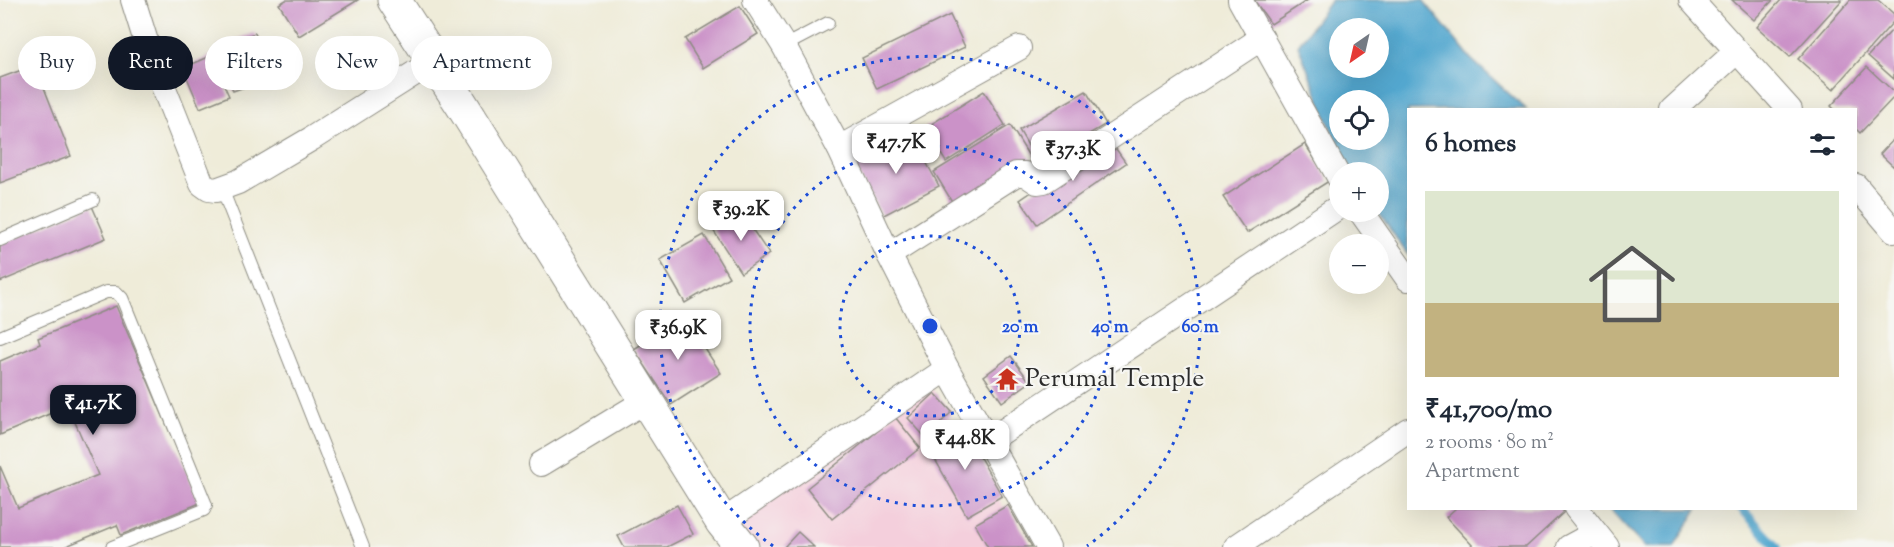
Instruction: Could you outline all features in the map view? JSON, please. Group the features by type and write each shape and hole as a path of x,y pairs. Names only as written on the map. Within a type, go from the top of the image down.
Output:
{"street":[{"path":"133,0 148,48 202,184 209,189 222,189 238,182 411,76"},
{"path":"394,0 418,36"},
{"path":"754,0 784,46 839,148 889,255 947,369 1048,547"},
{"path":"1240,0 1331,162"},
{"path":"1691,0 1788,108"},
{"path":"889,255 1016,174 1025,174 1037,182 1044,181 1262,38"},
{"path":"839,148 1019,48"},
{"path":"1674,108 1737,51"},
{"path":"452,90 732,535 947,369"},
{"path":"1857,187 1894,231"},
{"path":"987,442 1329,213"},
{"path":"1368,222 1407,278"},
{"path":"541,464 647,400"},
{"path":"1236,547 1407,431"},
{"path":"1569,547 1601,540 1578,510"}],"lane":[{"path":"784,46 828,23"},
{"path":"222,189 363,547"},
{"path":"0,240 93,200"},
{"path":"0,337 106,292 116,292 122,298 206,505 204,510 112,547"}],"shaded area":[{"path":"932,388 1027,547 757,547 721,513"}],"water":[{"path":"1331,0 1423,0 1471,59 1525,108 1407,108 1407,254 1385,222 1389,222 1389,162 1346,162 1340,150 1389,150 1389,90 1329,90 1329,124 1298,45"},
{"path":"1610,510 1696,510 1674,547 1644,547"}],"building":[{"path":"286,0 358,0 299,36 279,4"},
{"path":"1254,0 1308,0 1271,24"},
{"path":"1732,0 1773,0 1754,20"},
{"path":"1781,0 1842,0 1790,57 1757,27"},
{"path":"1850,0 1878,0 1894,14 1894,21 1833,90 1798,59"},
{"path":"740,6 758,34 703,68 685,39"},
{"path":"950,15 965,47 877,89 862,58"},
{"path":"1894,28 1894,79 1868,56"},
{"path":"205,59 205,90 226,90 229,96 200,108 192,90 193,64"},
{"path":"1867,67 1894,92 1894,97 1860,133 1857,130 1857,108 1833,108 1831,106"},
{"path":"18,71 18,90 45,90 71,156 0,183 0,78"},
{"path":"984,91 1005,125 946,162 925,128"},
{"path":"1086,91 1106,124 1039,164 1019,130"},
{"path":"1010,125 1032,161 956,208 934,172"},
{"path":"911,134 939,186 882,216 853,164"},
{"path":"1109,139 1126,163 1037,224 1020,200"},
{"path":"1894,139 1894,167 1880,154"},
{"path":"1305,144 1329,181 1247,233 1223,197"},
{"path":"92,206 106,238 0,282 0,244"},
{"path":"740,211 769,254 741,273 713,230"},
{"path":"704,235 729,277 685,303 660,260"},
{"path":"116,306 200,503 121,535 117,525 64,547 0,547 0,466 18,508 98,475 68,406 0,435 0,361 40,344 38,338"},
{"path":"684,317 721,373 671,405 634,349"},
{"name":"Perumal Temple","path":"1011,356 1030,382 1002,402 984,376"},
{"path":"935,393 952,412 925,437 908,418"},
{"path":"895,417 920,448 832,519 807,488"},
{"path":"962,426 1002,496 967,516 927,445"},
{"path":"677,505 693,534 667,547 624,547 618,536"},
{"path":"1008,505 1032,547 988,547 975,524"},
{"path":"1454,510 1562,510 1564,512 1526,547 1474,547 1446,517"},
{"path":"798,532 814,547 784,547"}],"waterway":[{"path":"1743,510 1777,547"}],"place":[{"name":"Perumal Temple","path":"1007,379"}]}
